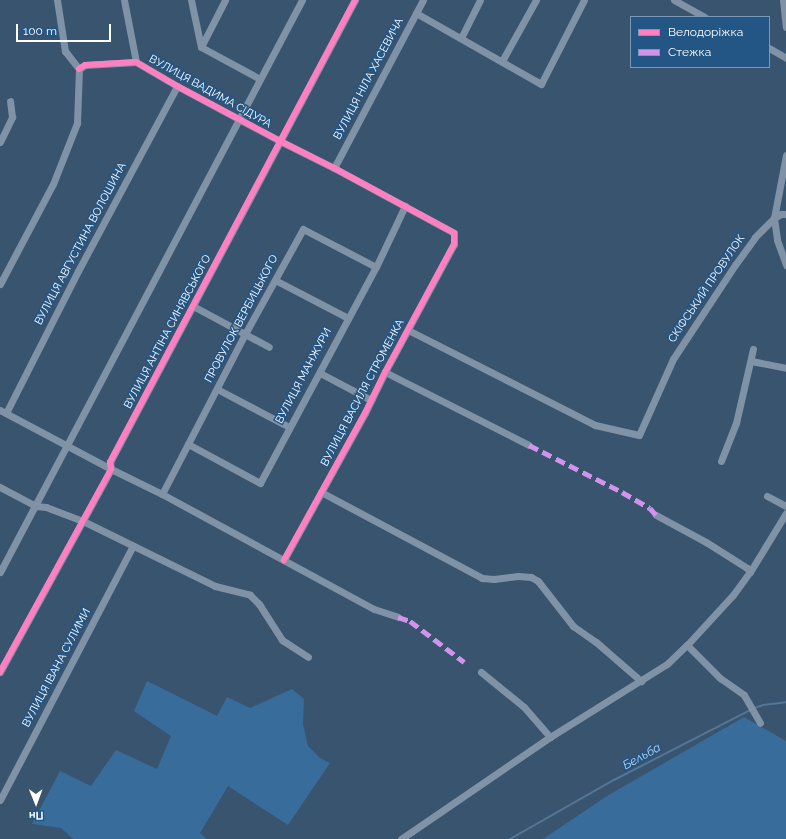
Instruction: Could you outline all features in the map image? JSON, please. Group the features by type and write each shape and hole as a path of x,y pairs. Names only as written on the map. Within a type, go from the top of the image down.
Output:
{"street":[{"path":"0,284 53,184 77,123 79,69 65,51 57,0"},
{"path":"124,0 136,62"},
{"path":"191,0 201,47 260,79"},
{"path":"201,47 225,0"},
{"path":"0,572 302,0"},
{"name":"ВУЛИЦЯ АНТІНА СИНЯВСЬКОГО","path":"0,672 111,470 110,462 233,227 355,0"},
{"name":"ВУЛИЦЯ НІЛА ХАСЕВИЧА","path":"334,168 423,0"},
{"path":"461,38 480,0"},
{"path":"502,61 536,0"},
{"path":"416,13 541,84 584,0"},
{"path":"674,0 703,16"},
{"path":"783,0 786,27"},
{"path":"770,49 786,58"},
{"name":"ВУЛИЦЯ ВАДИМА СІДУРА","path":"79,69 85,65 136,62 177,86 454,233"},
{"name":"ВУЛИЦЯ АВГУСТИНА ВОЛОШИНА","path":"3,412 177,86"},
{"path":"0,142 12,117 10,101"},
{"path":"786,155 774,218 777,240 786,265"},
{"name":"ВУЛИЦЯ МАНЖУРИ","path":"188,444 260,483 376,268 405,206"},
{"path":"774,218 781,214 786,214"},
{"name":"СКІФСЬКИЙ ПРОВУЛОК","path":"408,330 595,425 639,435 674,359 755,238 774,218"},
{"name":"ПРОВУЛОК ВЕРБИЦЬКОГО","path":"162,494 218,389 245,334 303,229 376,268"},
{"name":"ВУЛИЦЯ ВАСИЛЯ СТРОМЕНКА","path":"284,560 454,244 454,233"},
{"path":"275,280 348,318"},
{"path":"193,306 269,347"},
{"path":"721,461 736,423 753,349"},
{"path":"751,361 786,368"},
{"path":"384,372 529,445"},
{"path":"320,373 371,400"},
{"path":"218,389 289,427"},
{"path":"3,412 111,470 162,494 374,609 398,617"},
{"path":"0,488 35,506 46,507 83,521 215,586 250,595 259,604 282,640 308,657"},
{"path":"321,492 482,578 494,580 518,576 531,577 538,581 573,626 596,642 641,681"},
{"path":"767,496 786,506"},
{"path":"401,839 550,737 667,664 687,645 733,595 750,572 786,513"},
{"path":"656,515 712,546 747,568 750,572"},
{"name":"ВУЛИЦЯ ІВАНА СУЛИМИ","path":"0,800 133,546"},
{"path":"687,645 711,670 744,694 758,720"},
{"path":"481,672 524,707 550,737"}],"shaded area":[{"path":"147,681 217,716 227,697 250,708 292,689 304,699 303,724 308,746 320,758 330,763 288,825 228,786 200,833 207,839 73,839 61,828 32,824 60,771 91,786 116,750 157,769 171,736 134,711"},
{"path":"744,717 786,741 786,839 543,839 607,796"}],"waterway":[{"name":"Бельба","path":"754,708 763,705 786,702"},
{"name":"Бельба","path":"510,839 614,780 750,710"}],"marked path":[{"path":"529,445 622,492 650,508 656,515"},
{"path":"398,617 410,621 464,662"}],"cycle path":[{"path":"0,672 111,469 110,462 355,0"},
{"path":"79,69 85,65 136,62 177,86 454,233 454,244 385,372 365,413 284,560"}]}
